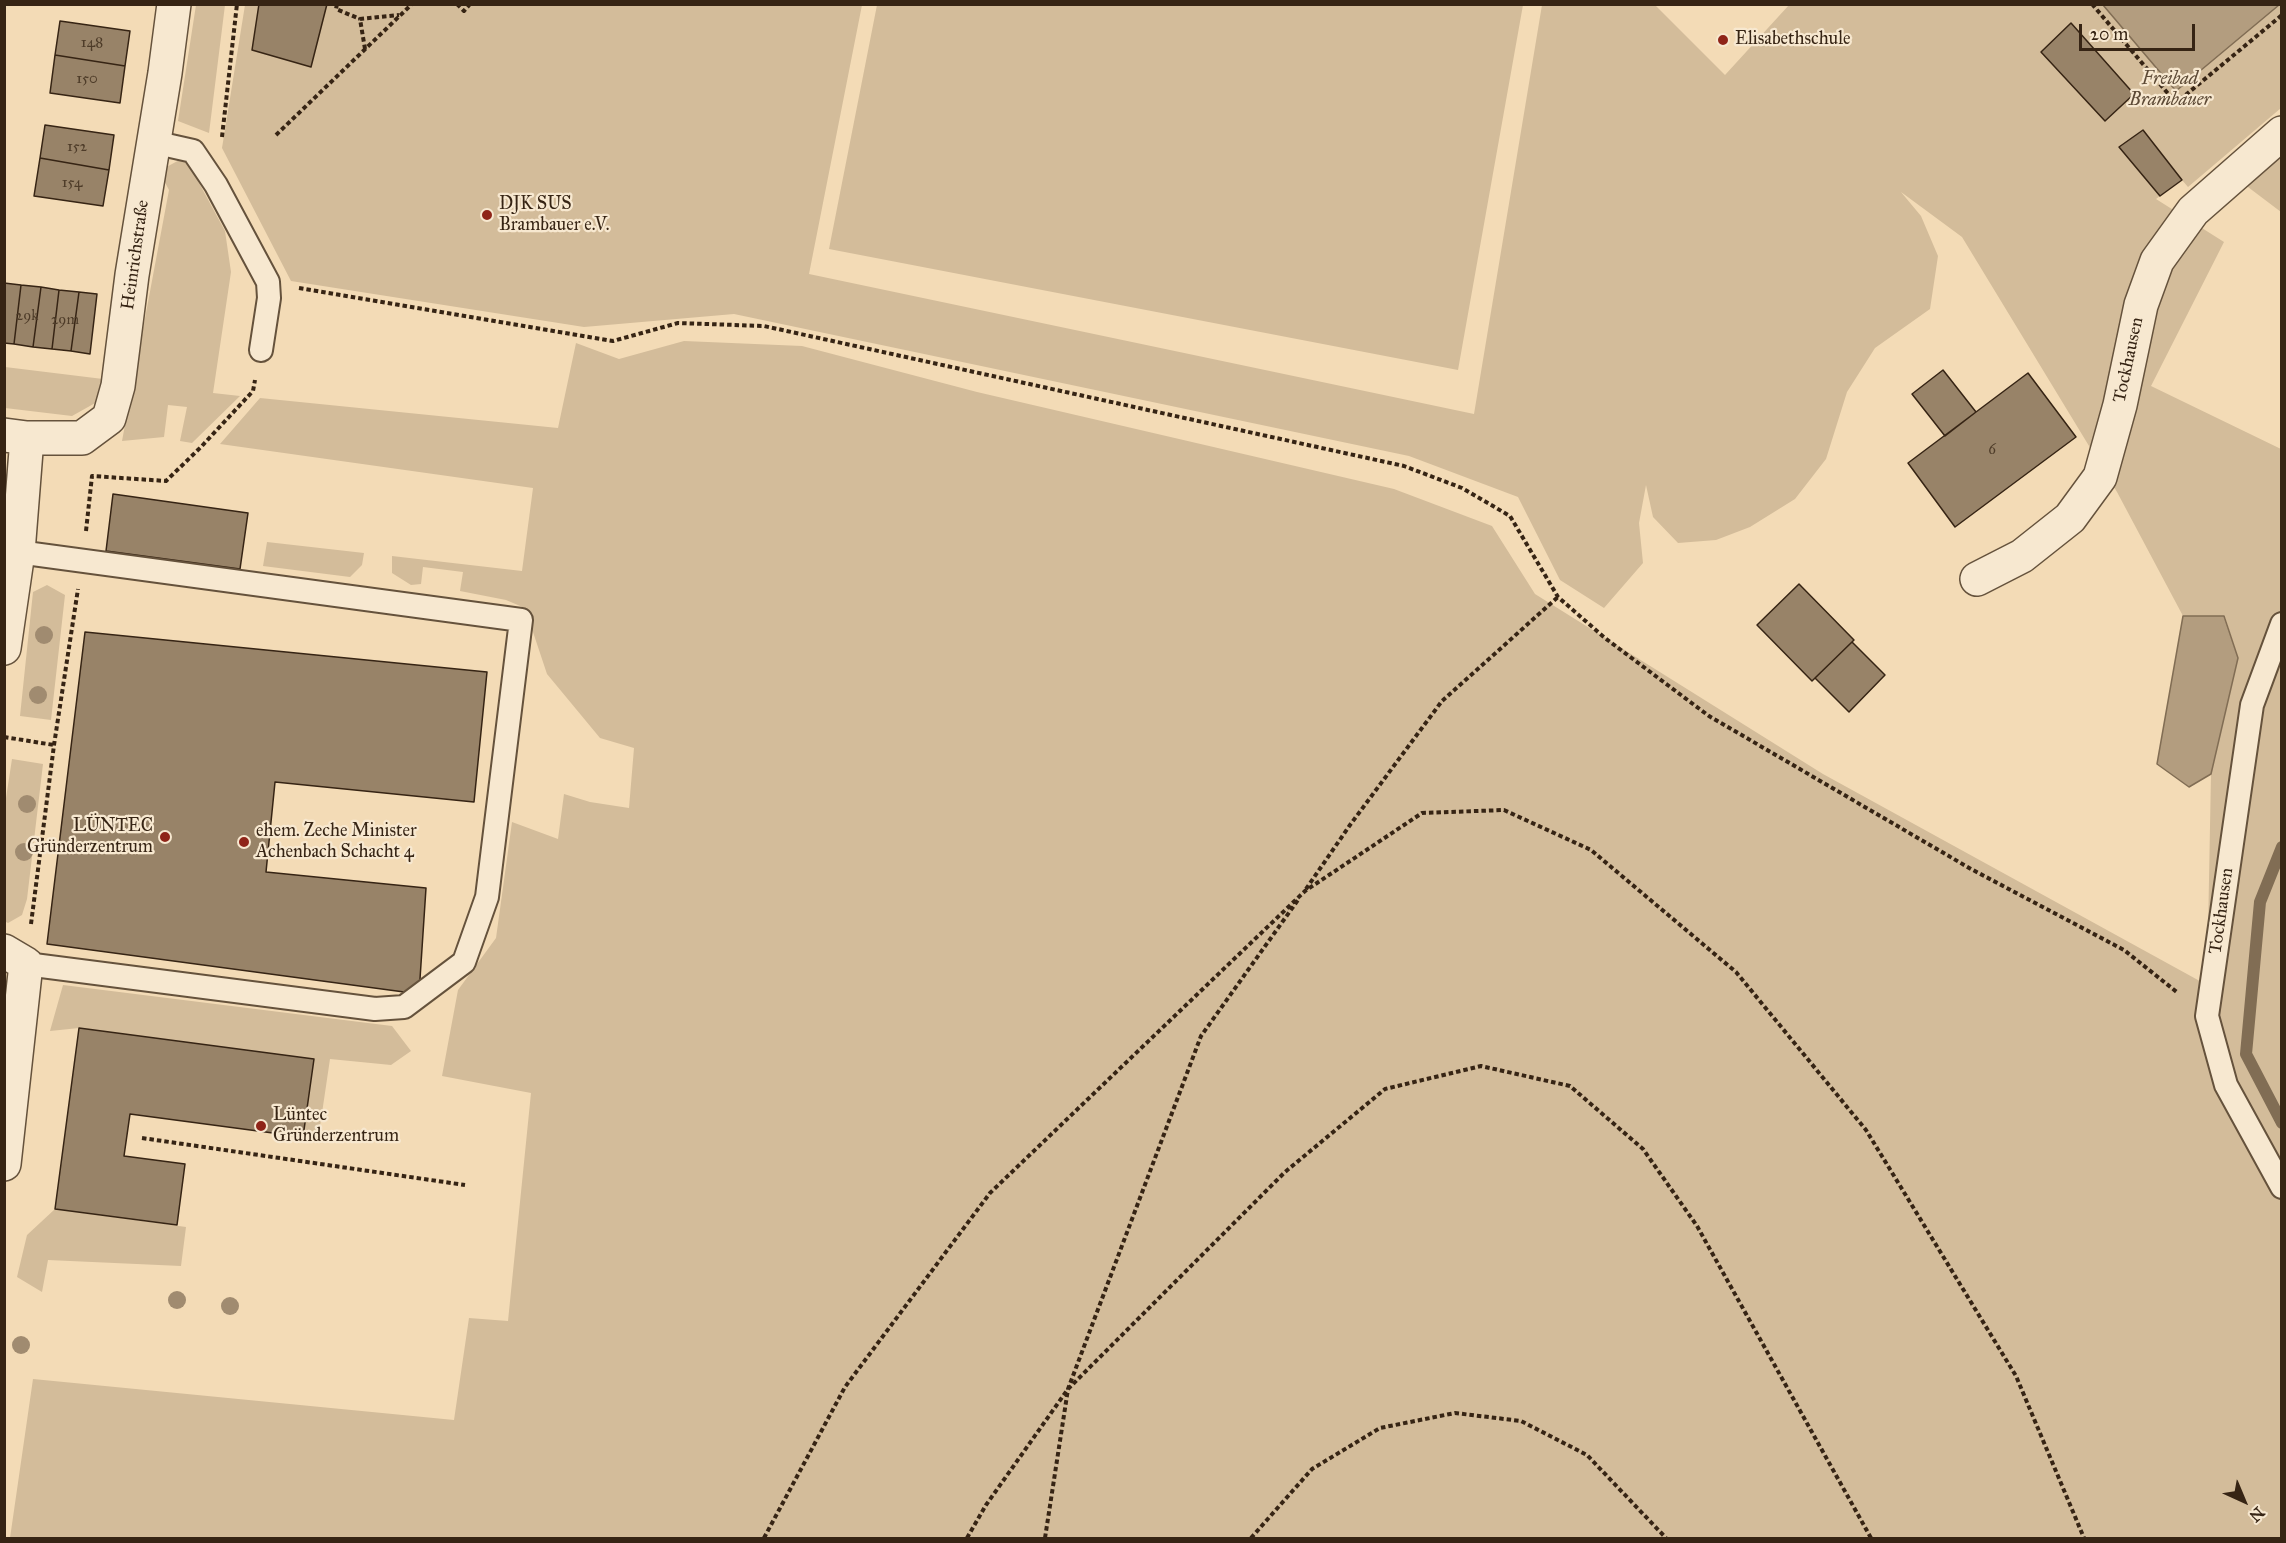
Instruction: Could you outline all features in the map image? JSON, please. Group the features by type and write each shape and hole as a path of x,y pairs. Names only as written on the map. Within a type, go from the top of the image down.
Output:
{"street":[{"name":"Heinrichstraße","path":"16,437 82,438 109,418 118,386 132,275 174,4"},
{"name":"Tockhausen","path":"1977,579 2022,556 2070,518 2100,477 2120,405 2141,305 2157,261 2193,211 2282,133"},
{"path":"4,648 18,552 16,437"},
{"path":"4,1164 15,958"}],"lane":[{"path":"153,142 193,151 216,185 268,282 269,298 261,350"},
{"path":"15,958 375,1009 404,1007 464,962 487,897 521,620 18,552"},
{"name":"Tockhausen","path":"2282,624 2252,705 2207,1016 2226,1085 2282,1187"}],"path":[{"path":"216,185 237,4"},
{"path":"337,4 336,9 360,19 401,15"},
{"path":"276,135 412,4"},
{"path":"457,4 464,11 470,4"},
{"path":"2092,4 2176,103 2282,15"},
{"path":"360,19 365,50"},
{"path":"268,282 613,341 678,323 764,326 1404,466 1462,488 1510,516 1558,597 1605,638 1709,716 1971,869 2124,950 2207,1016"},
{"path":"15,958 54,745 92,476 166,481 253,391"},
{"path":"1045,1539 1068,1389 1201,1036 1350,825 1442,701 1558,597"},
{"path":"4,737 54,745"},
{"path":"764,1539 845,1387 990,1193 1305,891 1422,813 1504,810 1591,850 1736,972 1866,1130 2016,1376 2084,1539"},
{"path":"967,1539 986,1505 1068,1389 1285,1172 1385,1089 1481,1066 1570,1086 1642,1149 1697,1226 1871,1539"},
{"path":"142,1138 465,1185"},
{"path":"1251,1539 1312,1469 1380,1428 1455,1413 1521,1421 1587,1455 1666,1539"}],"green space":[{"path":"196,5 225,5 209,133 178,121"},
{"name":"Freibad Brambauer","path":"245,5 862,5 809,274 1474,414 1542,5 1655,5 1725,75 1789,5 2281,5 2281,108 2188,187 2182,180 2156,199 2224,242 2151,386 2281,449 2281,1538 10,1538 33,1379 454,1420 469,1318 508,1321 531,1093 442,1076 458,990 496,938 512,822 558,839 564,794 590,802 629,808 634,748 600,738 547,674 525,608 506,600 460,591 463,572 423,567 421,584 411,585 392,573 392,556 522,571 533,488 220,444 260,398 558,428 576,343 619,359 684,341 802,346 977,392 1394,489 1492,526 1535,594 1823,774 2207,985 2211,774 2238,658 2225,617 2183,616 2117,492 1962,237 1901,192 1921,216 1938,256 1930,309 1875,348 1847,392 1826,459 1795,499 1750,527 1716,540 1678,543 1653,517 1646,485 1639,523 1643,563 1604,608 1560,580 1518,497 1409,456 734,314 584,327 291,281 222,148"},
{"path":"877,5 1523,5 1458,370 829,249"},
{"path":"2281,133 2281,212 2244,184"},
{"path":"185,157 225,231 231,272 213,393 240,396 192,443 180,441 187,407 168,405 164,437 122,441 169,190 159,171"},
{"path":"5,367 103,379 97,402 72,416 5,408"},
{"path":"267,542 364,553 362,565 350,577 263,566"},
{"path":"47,585 65,595 51,720 20,716 33,592"},
{"path":"12,759 43,764 27,899 22,915 8,923 4,921 4,811"},
{"path":"63,985 392,1026 411,1051 391,1065 330,1059 318,1140 303,1137 313,1059 79,1028 50,1031"},
{"path":"55,1209 186,1227 181,1266 48,1260 42,1292 17,1277 27,1235"}],"shaded area":[{"path":"2103,5 2279,5 2176,91"},
{"path":"2183,616 2224,616 2238,658 2211,774 2189,787 2157,764"}],"building":[{"path":"259,4 327,4 311,67 252,50"},
{"path":"60,21 130,31 125,66 55,55"},
{"path":"2071,23 2134,94 2105,121 2041,52"},
{"path":"55,55 125,66 120,103 50,93"},
{"path":"45,125 114,135 109,170 40,158"},
{"path":"2143,130 2182,180 2160,196 2119,147"},
{"path":"40,158 109,170 103,206 34,196"},
{"path":"4,283 21,285 14,344 4,343"},
{"path":"21,285 41,287 33,347 14,344"},
{"path":"41,287 59,290 52,349 33,347"},
{"path":"59,290 79,292 71,351 52,349"},
{"path":"79,292 97,294 90,354 71,351"},
{"path":"1943,370 1976,412 1945,436 1912,394"},
{"path":"2028,373 2076,437 1955,527 1908,463"},
{"path":"113,494 248,513 240,569 106,551"},
{"path":"1799,584 1854,640 1812,681 1757,625"},
{"name":"LÜNTEC Gründerzentrum","path":"85,632 487,672 474,802 275,782 266,872 426,888 419,994 47,944"},
{"path":"1852,642 1885,675 1849,712 1815,678"},
{"name":"Lüntec Gründerzentrum","path":"79,1028 314,1059 303,1137 130,1114 124,1156 185,1164 177,1225 55,1209"}],"waterway":[{"path":"2282,847 2260,902 2246,1054 2282,1123"}],"place":[{"name":"Elisabethschule","path":"1723,40"},
{"name":"DJK SUS Brambauer e.V.","path":"487,215"},
{"name":"LÜNTEC Gründerzentrum","path":"165,837"},
{"name":"ehem. Zeche Minister Achenbach Schacht 4","path":"244,842"},
{"name":"Lüntec Gründerzentrum","path":"261,1126"}]}
